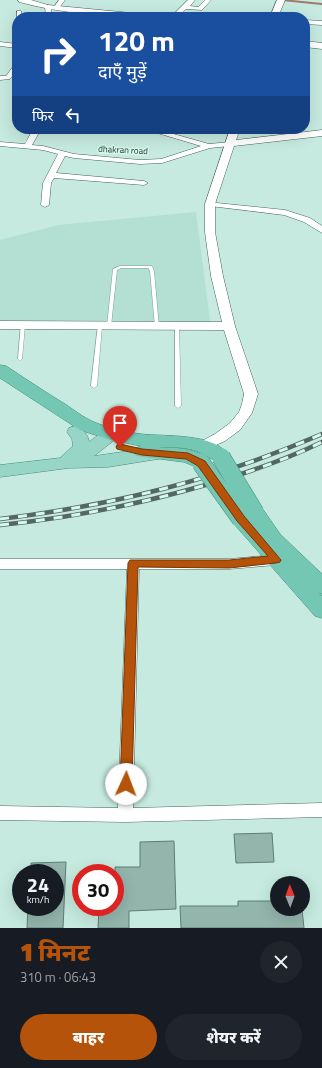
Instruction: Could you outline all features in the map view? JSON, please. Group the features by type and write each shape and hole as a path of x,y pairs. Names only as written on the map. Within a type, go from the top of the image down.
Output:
{"highway":[{"path":"0,370 86,426 107,438 142,452 221,457 248,516 322,586"},
{"path":"0,382 75,432 107,438 180,442 202,455 248,516 276,560 322,610"}],"main road":[{"path":"63,464 80,450 81,442 75,432"},
{"path":"63,464 85,454 107,438"},
{"path":"0,471 108,461 158,453"}],"street":[{"path":"22,0 57,8 107,12"},
{"path":"57,8 62,0"},
{"path":"180,12 192,0"},
{"path":"186,7 200,9 208,0"},
{"path":"276,12 280,2"},
{"path":"48,6 49,12"},
{"path":"310,24 322,22"},
{"path":"310,26 322,28"},
{"path":"0,44 12,45"},
{"path":"310,45 322,46"},
{"path":"0,78 8,78 12,72"},
{"path":"28,146 34,134"},
{"path":"165,134 207,146 322,134"},
{"path":"202,455 229,433 241,420 250,402 251,394 229,326 216,276 210,232 210,204 234,134"},
{"name":"dhakran road","path":"0,144 49,149 62,154 145,162 162,161 207,146"},
{"path":"45,205 47,183 62,154"},
{"path":"50,175 144,183"},
{"path":"210,204 285,213 307,220 322,230"},
{"path":"0,325 157,327 229,326"},
{"path":"0,564 229,564 276,560"},
{"path":"125,815 133,563"},
{"path":"0,813 125,815 322,810"}],"lane":[{"path":"94,386 115,269 120,267 147,267 152,269 157,327"},
{"path":"20,359 23,325"},
{"path":"177,327 178,406"}],"shaded area":[{"path":"196,212 211,329 141,330 0,325 0,240 58,225"}],"building":[{"path":"272,833 274,862 236,863 234,834"},
{"path":"174,841 176,909 129,911 129,928 98,928 99,916 124,916 124,867 140,867 140,842"},
{"path":"66,862 64,906 64,864 31,863"},
{"path":"238,901 270,901 270,916 303,916 304,928 181,928 180,906 238,906"},
{"path":"28,916 64,916 63,928 27,928"}],"waterway":[{"path":"282,0 322,4"}],"railway":[{"path":"0,519 84,506 164,488 243,465 322,434"},
{"path":"0,525 77,515 177,493 263,467 322,442"}],"route":[{"path":"120,447 142,452 188,456 201,463 241,519 276,560 229,564 133,563 126,784"}]}
